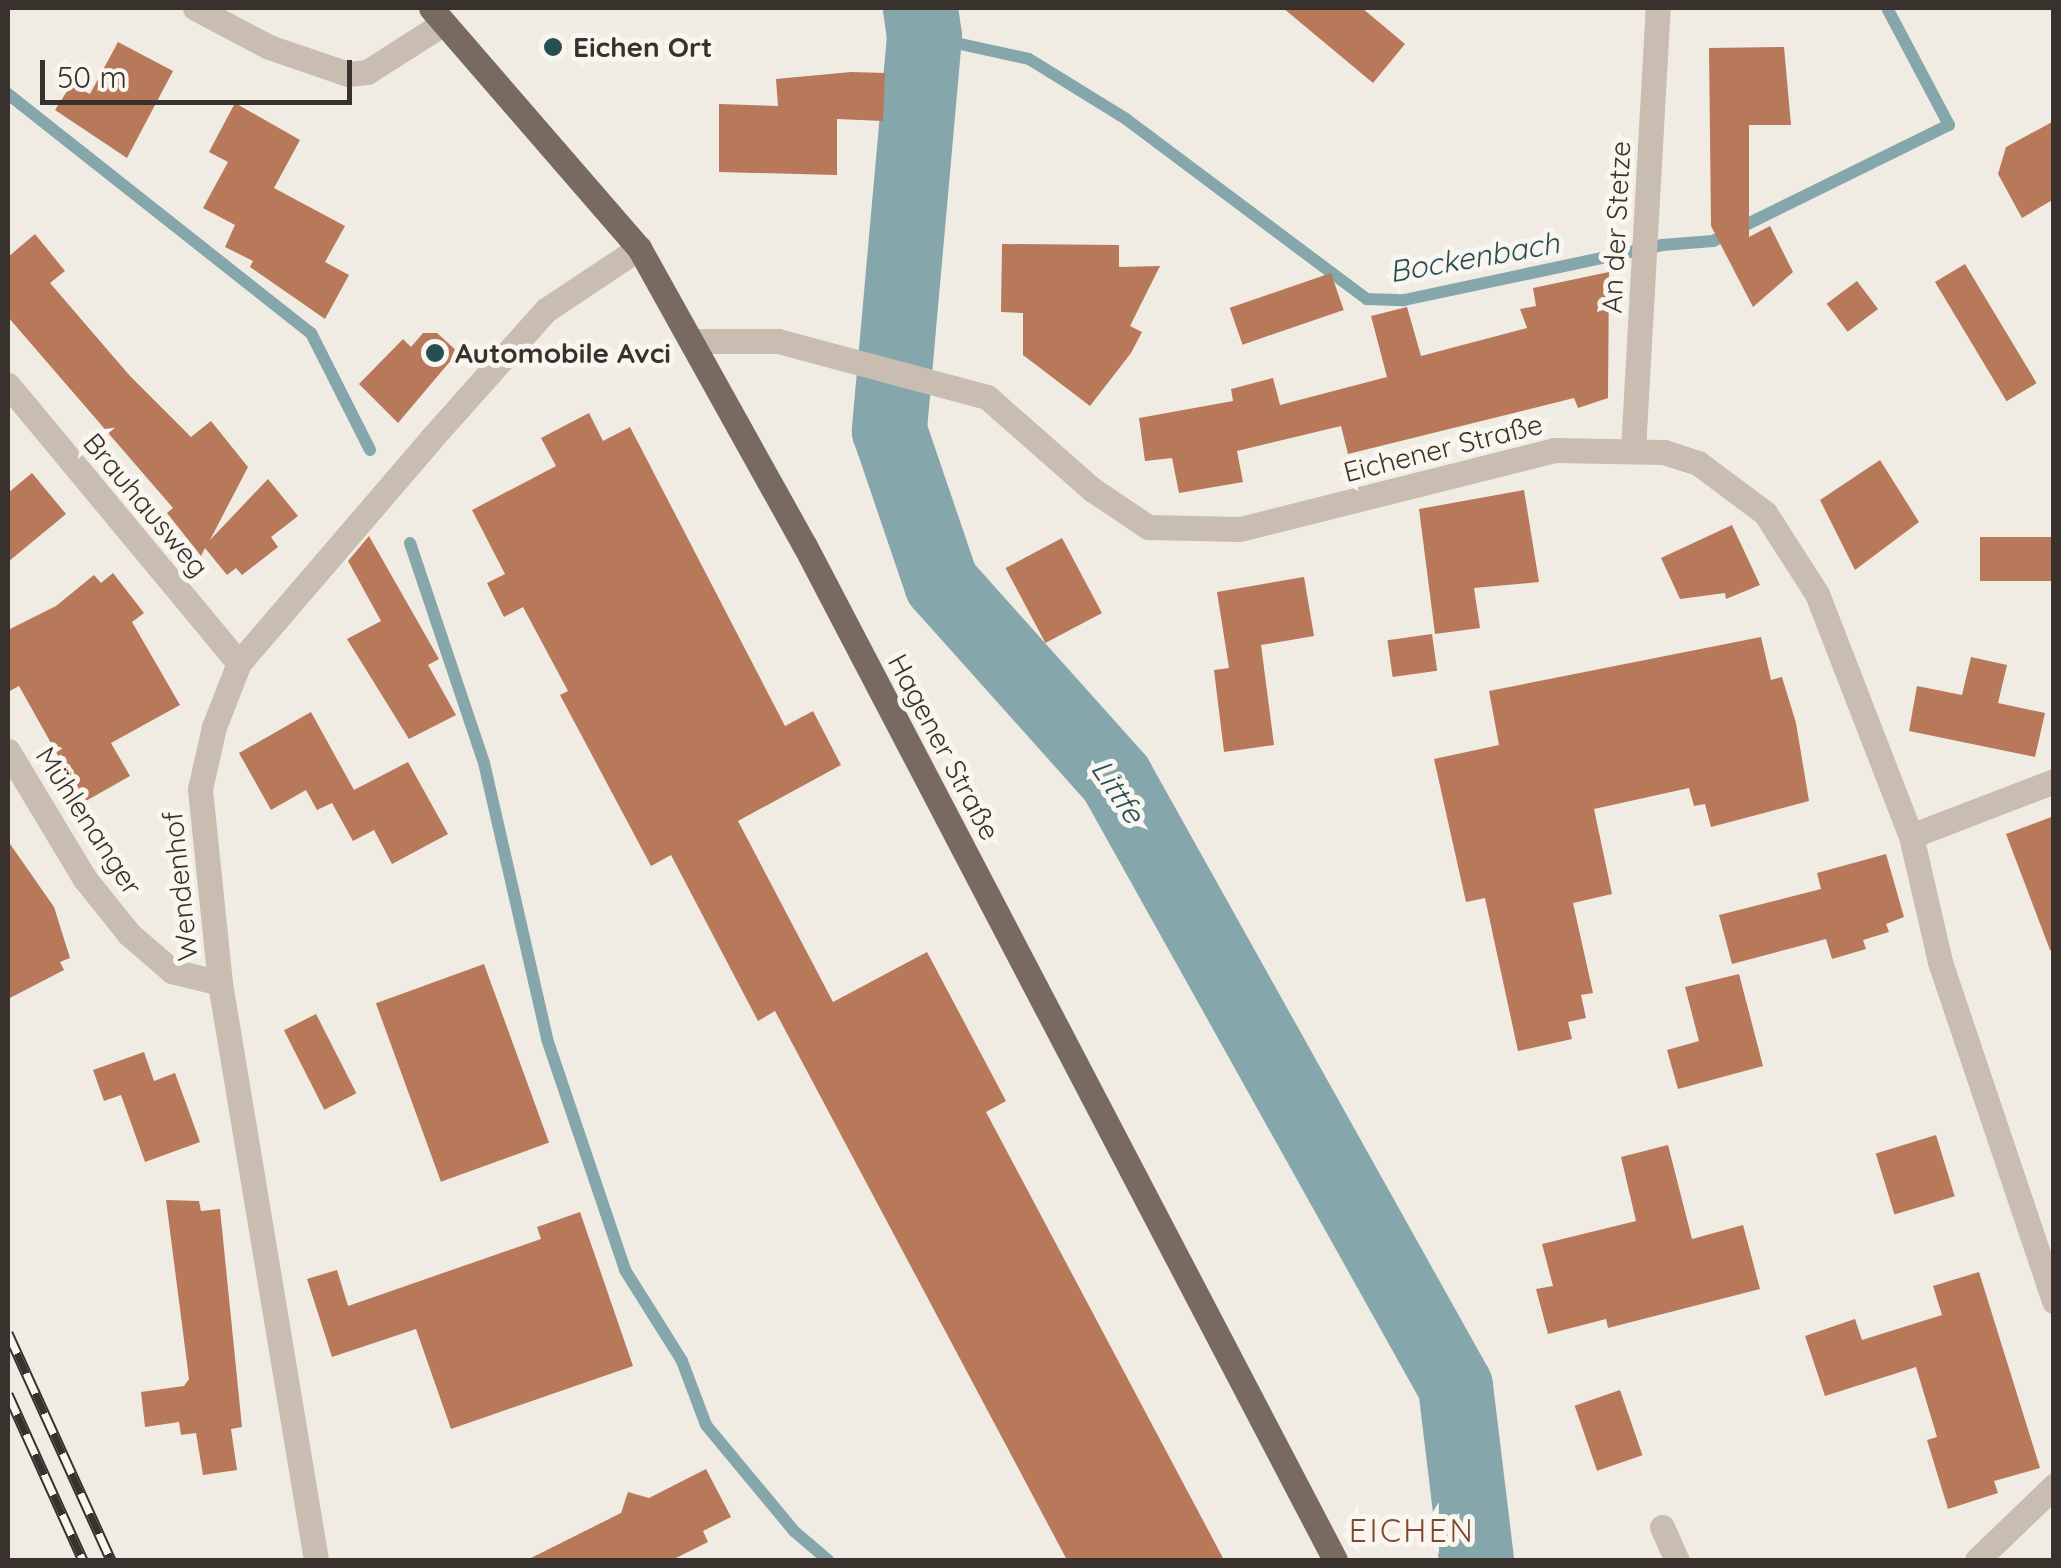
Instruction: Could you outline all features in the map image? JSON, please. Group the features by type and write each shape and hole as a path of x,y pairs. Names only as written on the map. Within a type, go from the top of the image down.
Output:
{"main road":[{"name":"Hagener Straße","path":"437,15 549,136 638,248 692,340 1335,1560"}],"street":[{"path":"195,8 302,61 348,74 366,72 437,15"},
{"name":"An der Stetze","path":"1633,450 1658,8"},
{"name":"Wendenhof","path":"316,1560 220,983 200,789 214,727 239,663 546,310 638,248"},
{"name":"Eichener Straße","path":"692,340 778,341 858,364 949,383 987,397 1094,490 1148,527 1240,528 1554,450 1633,450 1698,463 1765,513 1817,594 1911,836 1940,962 2054,1301"},
{"name":"Brauhausweg","path":"8,385 239,663"},
{"name":"Mühlenanger","path":"8,752 85,879 129,934 172,972 220,983"},
{"path":"1911,836 2054,781"},
{"path":"1976,1560 2054,1486"},
{"path":"1662,1527 1677,1560"}],"building":[{"path":"1283,8 1362,8 1405,44 1373,83"},
{"path":"118,42 173,71 127,158 55,110 71,85 90,94"},
{"path":"1784,47 1791,125 1749,125 1749,237 1770,226 1793,272 1753,307 1711,226 1709,48"},
{"path":"885,73 883,121 837,119 837,175 719,172 719,104 778,106 776,79"},
{"path":"235,103 300,140 274,188 345,226 325,262 349,275 325,319 250,267 253,261 225,247 235,225 203,208 228,162 209,152"},
{"path":"2054,121 2054,199 2022,218 1998,174 2006,147"},
{"path":"35,234 65,271 50,283 130,376 191,437 211,421 248,467 210,540 268,479 298,516 271,537 278,547 242,575 236,568 227,575 205,548 201,556 167,513 173,508 8,317 8,257"},
{"path":"1002,244 1119,245 1119,267 1160,266 1130,326 1142,332 1131,353 1090,406 1023,355 1023,313 1001,312"},
{"path":"1965,264 2037,383 2007,401 1935,282"},
{"path":"1609,272 1608,398 1578,408 1574,398 1348,454 1341,426 1237,451 1243,482 1179,493 1172,458 1145,461 1139,418 1233,401 1231,389 1273,378 1280,405 1387,377 1371,316 1407,307 1421,356 1527,328 1520,309 1536,306 1533,288"},
{"path":"1331,273 1344,310 1243,345 1230,308"},
{"path":"1857,281 1878,309 1848,332 1827,304"},
{"path":"423,333 437,333 458,352 398,423 359,384 403,339 411,347"},
{"path":"589,413 603,441 630,427 785,726 813,711 841,765 738,821 833,1002 927,952 1006,1101 986,1112 1224,1560 1067,1560 775,1011 758,1021 671,855 651,866 560,695 568,691 523,607 504,617 487,583 505,574 472,510 556,466 541,438"},
{"path":"1880,460 1919,522 1855,570 1820,500"},
{"path":"32,473 66,514 8,562 8,493"},
{"path":"1524,490 1539,582 1474,588 1480,628 1435,634 1419,509"},
{"path":"1732,525 1760,585 1726,599 1725,593 1680,599 1661,558"},
{"path":"369,536 439,659 428,665 456,715 409,739 347,639 381,621 348,561"},
{"path":"1980,537 2054,537 2054,581 1980,581"},
{"path":"1062,538 1102,613 1045,643 1005,568"},
{"path":"113,573 144,613 132,622 180,705 111,743 130,776 84,802 19,686 8,692 8,630 56,606 94,575 101,583"},
{"path":"1304,577 1314,636 1261,645 1274,745 1224,752 1214,670 1229,668 1217,592"},
{"path":"1432,634 1437,671 1393,677 1387,640"},
{"path":"1761,637 1771,680 1782,677 1796,723 1809,801 1711,827 1705,804 1694,806 1689,788 1594,809 1612,894 1573,903 1593,993 1581,995 1586,1018 1568,1022 1572,1039 1518,1051 1485,898 1466,902 1434,759 1499,745 1489,691"},
{"path":"1971,657 2007,665 1998,703 2045,713 2035,757 1909,731 1917,686 1962,695"},
{"path":"311,712 354,790 408,762 448,834 392,864 374,830 353,841 332,803 317,810 306,790 271,810 239,753"},
{"path":"2054,816 2054,950 2050,950 2006,834"},
{"path":"8,841 54,907 70,958 60,962 64,970 8,999"},
{"path":"1886,854 1904,917 1886,924 1889,932 1863,940 1866,949 1832,959 1826,939 1732,964 1719,915 1821,889 1817,873"},
{"path":"484,964 549,1143 441,1182 376,1003"},
{"path":"1739,974 1763,1066 1678,1089 1667,1050 1699,1041 1685,987"},
{"path":"316,1014 356,1093 324,1110 284,1030"},
{"path":"144,1052 154,1081 175,1073 200,1142 145,1162 121,1095 104,1101 93,1070"},
{"path":"1936,1135 1955,1196 1894,1215 1876,1153"},
{"path":"1668,1145 1692,1239 1743,1225 1760,1289 1608,1328 1606,1319 1548,1334 1536,1289 1553,1286 1542,1244 1636,1221 1621,1157"},
{"path":"166,1200 199,1201 201,1211 220,1209 242,1427 231,1429 237,1470 203,1475 196,1433 181,1435 179,1422 145,1427 141,1392 184,1386 189,1379"},
{"path":"580,1212 633,1366 451,1429 416,1329 332,1357 307,1279 337,1270 348,1306 541,1239 537,1227"},
{"path":"1979,1272 2040,1468 1994,1481 1998,1493 1948,1509 1927,1440 1937,1437 1916,1367 1825,1396 1805,1336 1855,1319 1862,1340 1942,1315 1933,1286"},
{"path":"1620,1390 1642,1455 1597,1471 1575,1406"},
{"path":"706,1469 731,1517 703,1531 708,1542 672,1560 527,1560 621,1513 628,1492 649,1498"}],"waterway":[{"name":"Littfe","path":"920,8 924,36 889,430 941,583 1116,779 1455,1386 1476,1560"},
{"name":"Bockenbach","path":"924,36 1029,59 1126,119 1367,299 1404,300 1662,245 1713,241 1949,125 1887,8"},
{"path":"8,94 311,333 370,450"},
{"path":"410,543 484,763 547,1039 625,1270 682,1361 706,1425 794,1531 828,1560"}],"railway":[{"path":"8,1333 111,1560"},
{"path":"8,1394 83,1560"}],"place":[{"name":"Eichen Ort","path":"553,47"},
{"name":"Automobile Avci","path":"435,353"}],"district":[{"name":"EICHEN","path":"1412,1530"}]}
